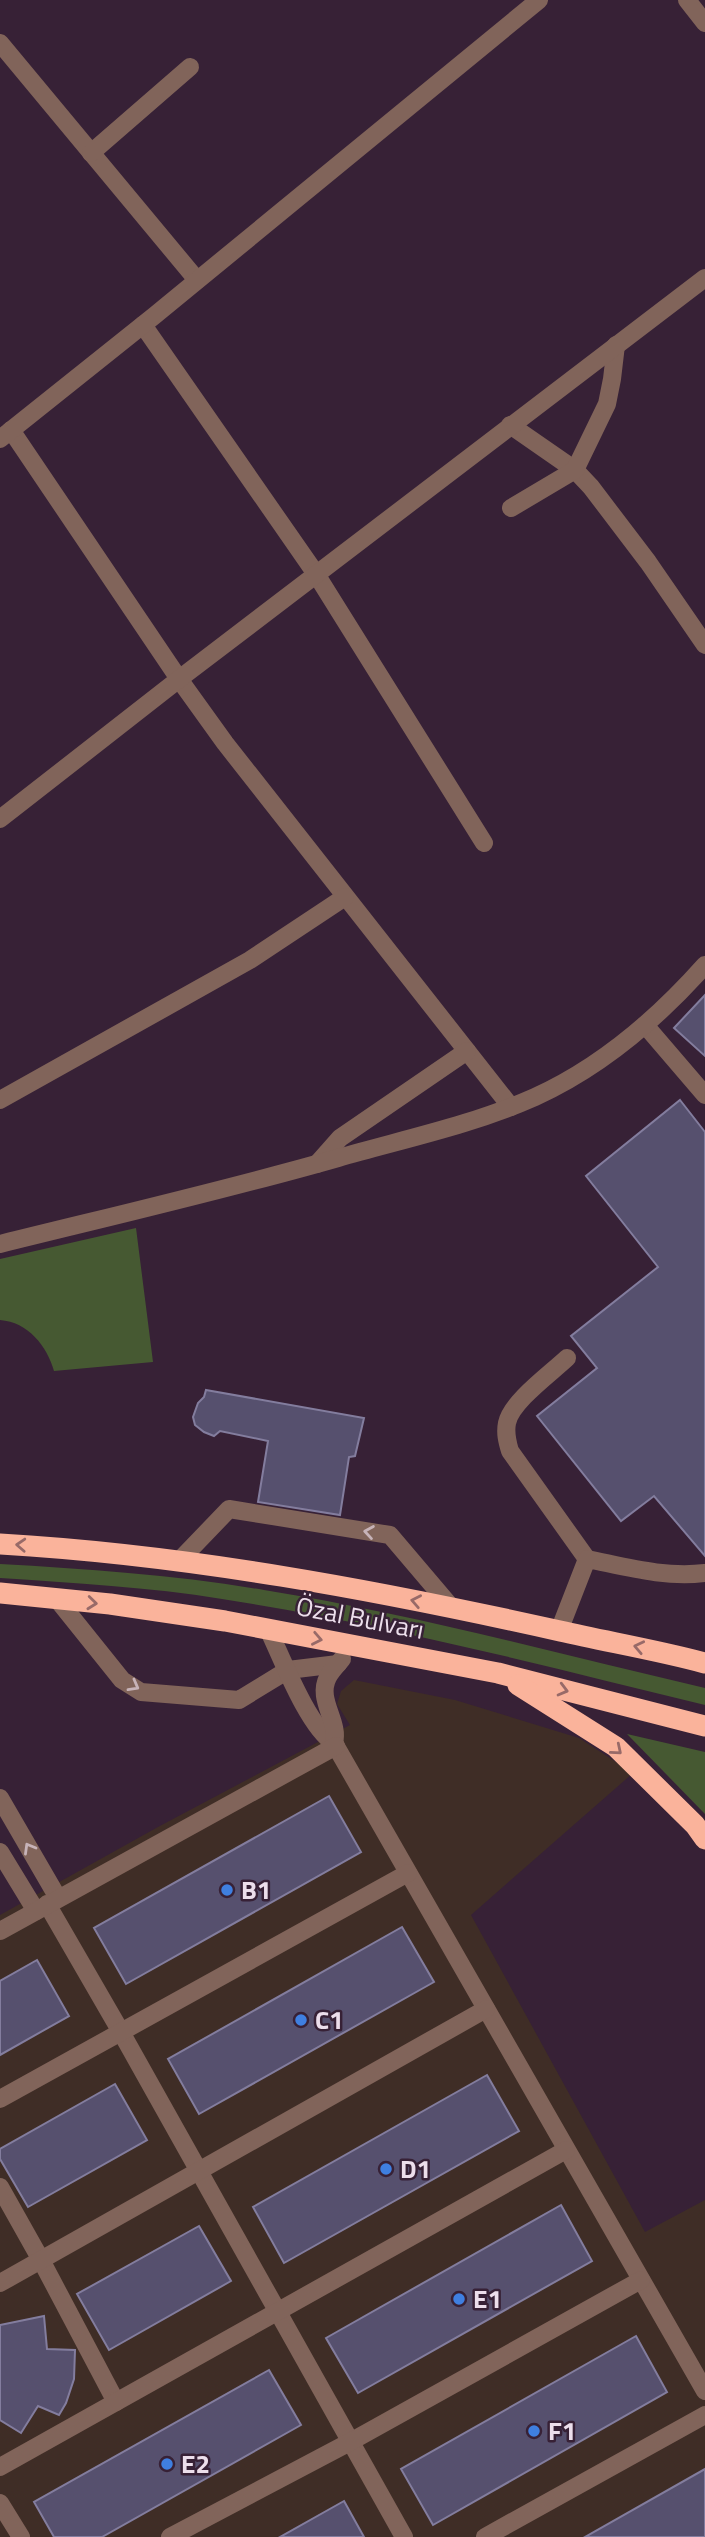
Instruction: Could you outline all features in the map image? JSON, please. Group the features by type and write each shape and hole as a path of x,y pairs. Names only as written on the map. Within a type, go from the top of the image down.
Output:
{"highway":[{"name":"Özal Bulvarı","path":"0,1544 116,1552 319,1582 705,1660"},
{"name":"Özal Bulvarı","path":"0,1593 225,1621 268,1629 498,1673 705,1726"},
{"path":"498,1673 616,1747 695,1825 705,1839"}],"street":[{"path":"511,1107 225,743 6,434 539,0"},
{"path":"687,0 705,23"},
{"path":"0,43 197,280"},
{"path":"91,153 190,67"},
{"path":"0,819 705,278"},
{"path":"143,325 316,574 484,843"},
{"path":"511,508 575,470 607,404 616,345"},
{"path":"510,425 575,470 641,553 705,645"},
{"path":"0,1100 250,960 345,897"},
{"path":"0,1244 199,1196 438,1132 511,1107 537,1096 611,1053 645,1025 705,965"},
{"path":"645,1025 705,1095"},
{"path":"317,1164 341,1138 467,1051"},
{"path":"567,1358 512,1410 506,1437 510,1451 587,1559 655,1573 705,1573"},
{"path":"180,1560 229,1509 390,1535 452,1608"},
{"path":"559,1631 587,1559"},
{"path":"57,1599 122,1679 141,1692 239,1700 288,1670 338,1664"},
{"path":"268,1629 323,1736 335,1744 705,2391"},
{"path":"335,1744 337,1732 326,1705 325,1686 328,1677 352,1646"},
{"path":"0,1931 335,1744"},
{"path":"0,1798 47,1905 404,2537"},
{"path":"0,1852 47,1905"},
{"path":"0,2099 408,1872"},
{"path":"0,2283 486,2009"},
{"path":"0,2467 566,2150"},
{"path":"0,2187 116,2402"},
{"path":"170,2537 351,2442 641,2280"},
{"path":"485,2537 705,2415"},
{"path":"0,2503 21,2537"}],"shaded area":[{"path":"354,1680 455,1700 579,1738 633,1773 471,1915 645,2232 705,2200 705,2537 0,2537 0,1915 350,1725 337,1704 341,1691"}],"green space":[{"path":"136,1228 153,1362 54,1371 47,1353 28,1330 0,1320 0,1259"},
{"path":"0,1564 198,1580 375,1611 705,1688 705,1705 465,1647 283,1609 167,1591 0,1578"},
{"path":"627,1734 705,1752 705,1814"}],"building":[{"path":"705,995 705,1056 674,1028"},
{"path":"680,1100 705,1132 705,1556 654,1496 621,1521 537,1416 597,1368 571,1336 658,1267 586,1176"},
{"path":"206,1390 364,1418 355,1456 349,1457 340,1515 258,1502 268,1441 220,1431 214,1436 195,1425 193,1417"},
{"name":"B1","path":"329,1796 361,1852 126,1984 94,1928"},
{"name":"C1","path":"402,1927 434,1982 199,2114 168,2059"},
{"path":"37,1960 69,2016 0,2055 0,1981"},
{"name":"D1","path":"487,2075 519,2131 284,2263 253,2207"},
{"path":"115,2084 147,2140 28,2207 0,2159 0,2149"},
{"name":"E1","path":"561,2205 592,2261 358,2393 326,2338"},
{"path":"199,2226 231,2281 109,2350 77,2294"},
{"path":"44,2316 47,2349 75,2350 74,2379 59,2415 38,2406 21,2433 0,2420 0,2325"},
{"name":"F1","path":"636,2336 667,2392 433,2525 401,2469"},
{"name":"E2","path":"269,2370 301,2425 102,2537 54,2537 34,2502"},
{"path":"705,2469 705,2537 585,2537"},
{"path":"344,2501 364,2537 280,2537"}],"place":[{"name":"B1","path":"227,1890"},
{"name":"C1","path":"301,2020"},
{"name":"D1","path":"386,2169"},
{"name":"E1","path":"459,2299"},
{"name":"F1","path":"534,2431"},
{"name":"E2","path":"167,2464"}]}
